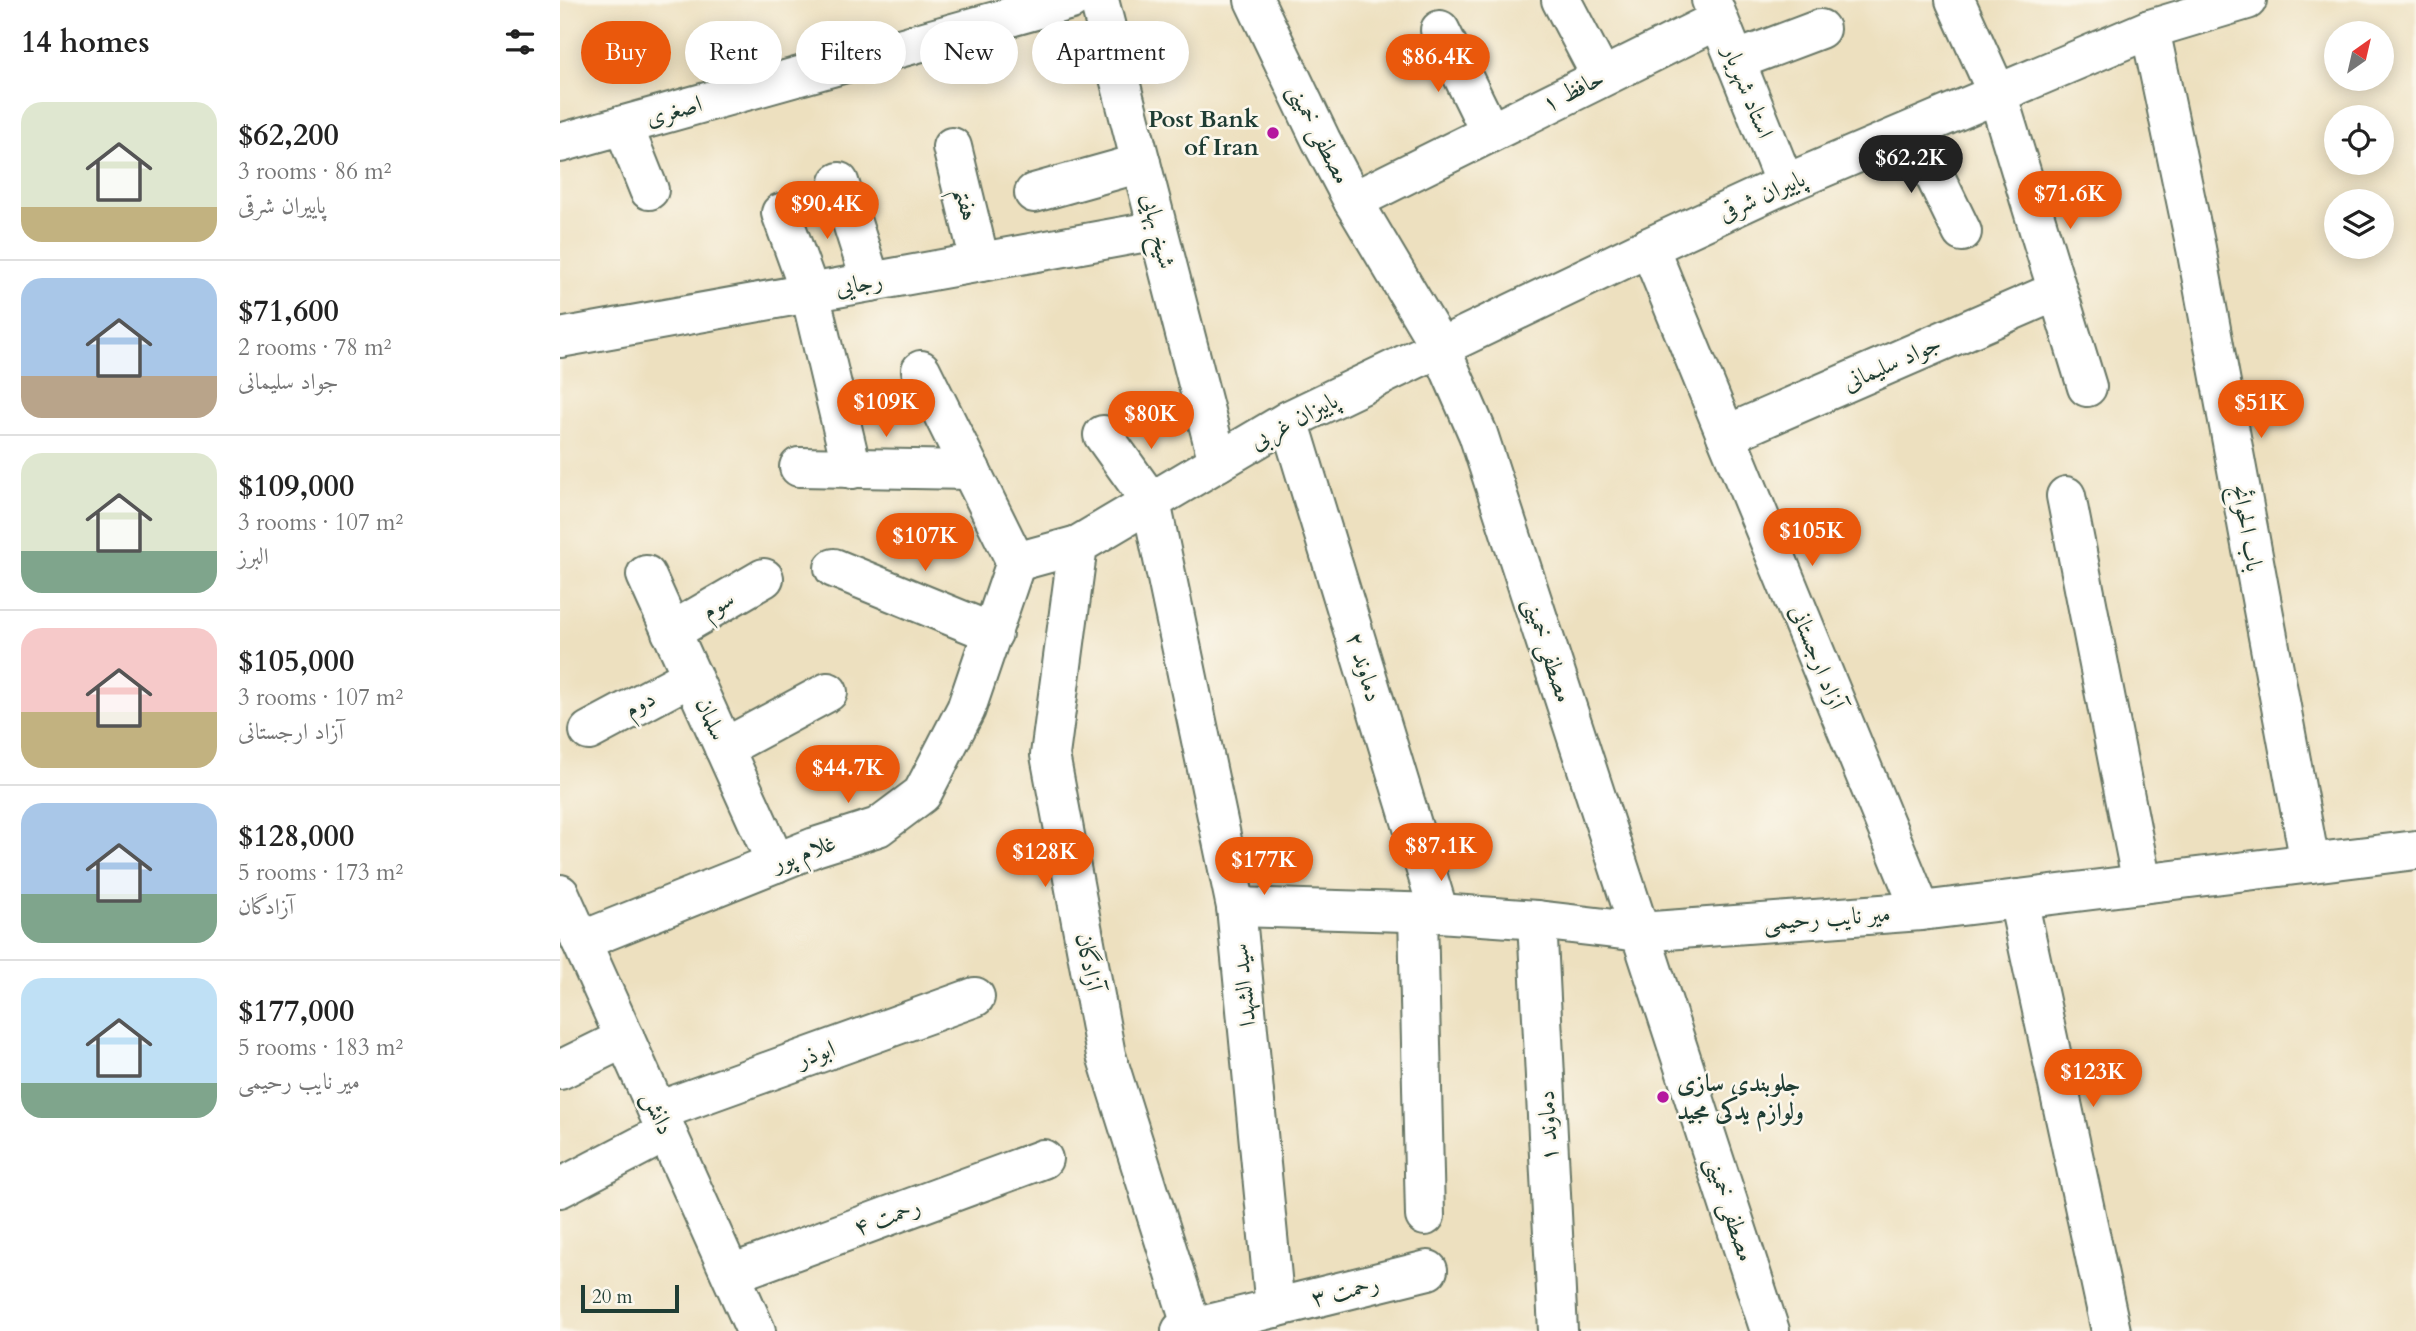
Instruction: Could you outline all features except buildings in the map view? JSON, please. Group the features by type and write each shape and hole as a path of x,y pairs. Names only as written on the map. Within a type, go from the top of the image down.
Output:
{"street":[{"name":"شیخ بهایی","path":"1099,0 1218,462"},
{"name":"مصطفی خمینی","path":"1254,0 1353,201 1441,349 1478,434 1770,1331"},
{"path":"1561,0 1601,76"},
{"path":"1955,0 1997,93 2087,387"},
{"name":"پاییران شرقی","path":"1441,349 1648,247 1785,184 2150,29 2247,0"},
{"name":"اصغری","path":"560,143 956,16 1051,3"},
{"name":"حافظ ۱","path":"1353,201 1601,76 1715,10"},
{"name":"استاد شهریار","path":"1715,10 1785,184"},
{"path":"1735,61 1820,29"},
{"name":"باب الحوائج","path":"2150,29 2196,248 2310,863"},
{"path":"1440,30 1490,132"},
{"path":"623,125 649,190"},
{"path":"1913,131 1962,232"},
{"name":"هفتم","path":"952,147 980,262"},
{"path":"1034,193 1141,163"},
{"path":"839,182 871,282"},
{"path":"781,213 810,293 852,469"},
{"name":"رجایی","path":"560,338 1158,230"},
{"name":"آزاد ارجستانی","path":"1648,247 1921,911"},
{"name":"جواد سلیمانی","path":"1726,436 2057,291"},
{"name":"پاییزان غربی","path":"1151,502 1289,420 1441,349"},
{"path":"921,370 1016,562 1078,545 1151,502 1102,435"},
{"name":"دماوند ۲","path":"1289,420 1428,913 1425,1216"},
{"path":"799,467 971,470"},
{"path":"2066,496 2142,884"},
{"name":"سید الشهدا","path":"1151,502 1236,907 1275,1308"},
{"name":"آزادگان","path":"1078,545 1050,755 1106,1055 1186,1330"},
{"name":"غلام پور","path":"581,941 815,847 878,827 922,794 966,709 1016,562"},
{"path":"834,568 993,633"},
{"name":"سلمان","path":"646,575 776,863"},
{"name":"سوم","path":"671,632 764,578"},
{"name":"دوم","path":"589,731 692,676"},
{"path":"724,748 828,692"},
{"name":"میر نایب رحیمی","path":"1236,907 1428,913 1537,920 1640,932 1921,911 2416,850"},
{"name":"دانش","path":"560,894 757,1331"},
{"path":"2018,899 2111,1331"},
{"name":"دماوند ۱","path":"1537,920 1558,1331"},
{"name":"ابوذر","path":"560,1188 662,1122 975,997"},
{"path":"560,1070 625,1038"},
{"name":"رحمت ۴","path":"731,1274 1042,1159"},
{"name":"رحمت ۳","path":"1186,1330 1428,1270"}],"place":[{"name":"Post Bank of Iran","path":"1273,133"},
{"name":"جلوبندی سازی ولوازم یدکی مجید","path":"1663,1097"}]}
